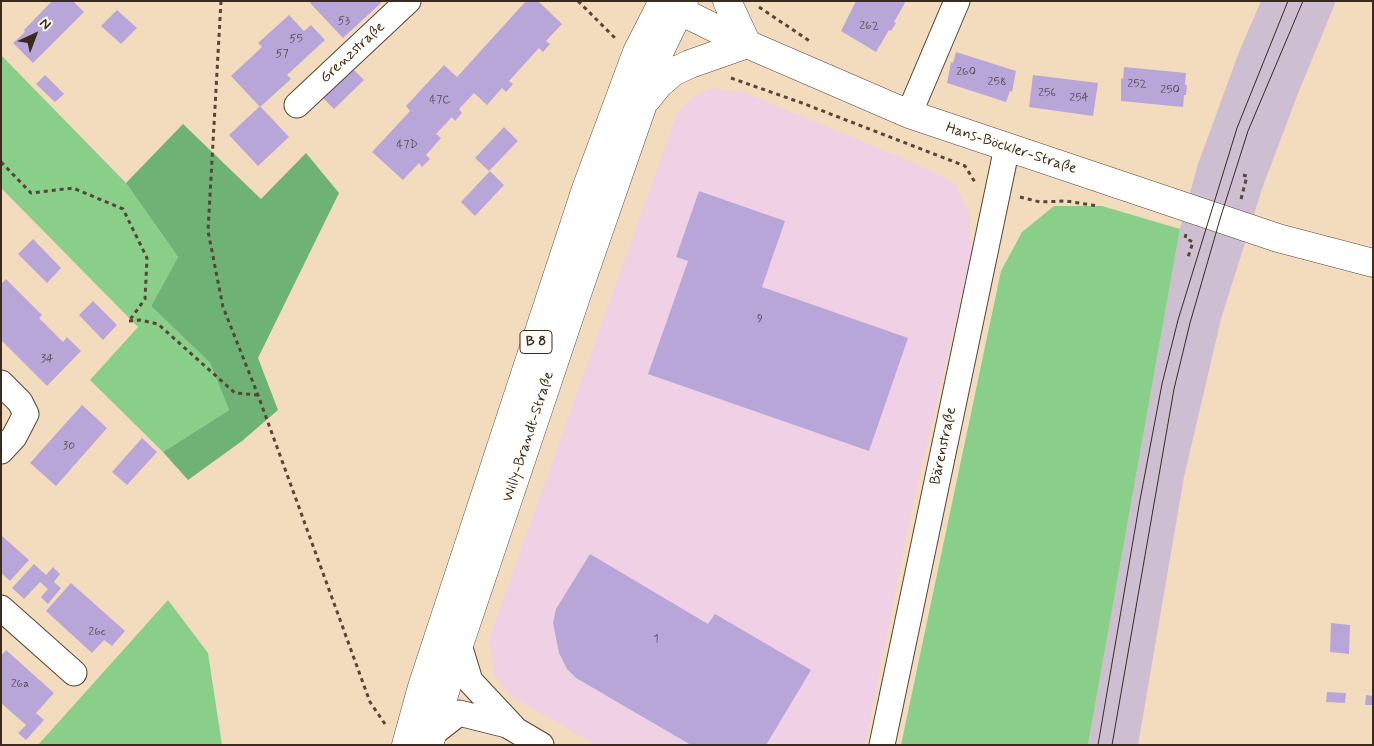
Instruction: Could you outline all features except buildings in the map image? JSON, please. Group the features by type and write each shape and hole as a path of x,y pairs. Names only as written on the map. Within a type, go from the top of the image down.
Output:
{"main road":[{"path":"644,104 659,84 673,72 747,44 727,1"},
{"name":"Hans-Böckler-Straße","path":"672,4 747,44 909,114 1278,238 1373,263"},
{"name":"Willy-Brandt-Straße","path":"430,739 459,645 576,294 644,104 672,4"},
{"name":"Willy-Brandt-Straße","path":"406,745 422,687 586,189 637,52 672,4"}],"street":[{"name":"Grenzstraße","path":"297,105 408,1"},
{"path":"909,114 957,1"},
{"name":"Bärenstraße","path":"882,745 1007,147"},
{"path":"1,383 20,402 26,414 14,436 1,451"},
{"path":"1,608 74,673"},
{"path":"459,645 470,681 512,728"},
{"path":"430,739 458,713 512,728 541,745"}],"path":[{"path":"221,1 208,231 223,307 258,395 370,702 386,725"},
{"path":"578,1 619,43"},
{"path":"1,162 32,193 73,188 123,209 146,258 145,299 129,321 140,320 158,324 235,393 258,395"}],"shaded area":[{"path":"1261,1 1336,1 1262,189 1221,319 1184,477 1138,745 1088,745 1180,229 1198,164 1239,52"},
{"path":"712,88 743,92 919,165 955,183 970,215 971,255 912,508 865,745 596,745 509,695 494,674 489,639 677,113 692,97"}],"green space":[{"path":"1,55 126,183 178,257 151,306 210,363 229,410 163,452 90,380 138,327 1,188"},
{"path":"183,124 261,199 306,153 339,193 258,358 278,410 242,441 188,480 163,452 229,410 210,363 151,306 178,257 126,183"},
{"path":"1054,206 1102,206 1180,229 1088,745 901,745 1001,271 1022,232"},
{"path":"168,600 208,653 222,745 38,745"}],"tram line":[{"path":"1098,745 1140,500 1162,384 1178,320 1237,128 1288,1"},
{"path":"1112,745 1174,389 1190,323 1248,131 1303,1"}]}
